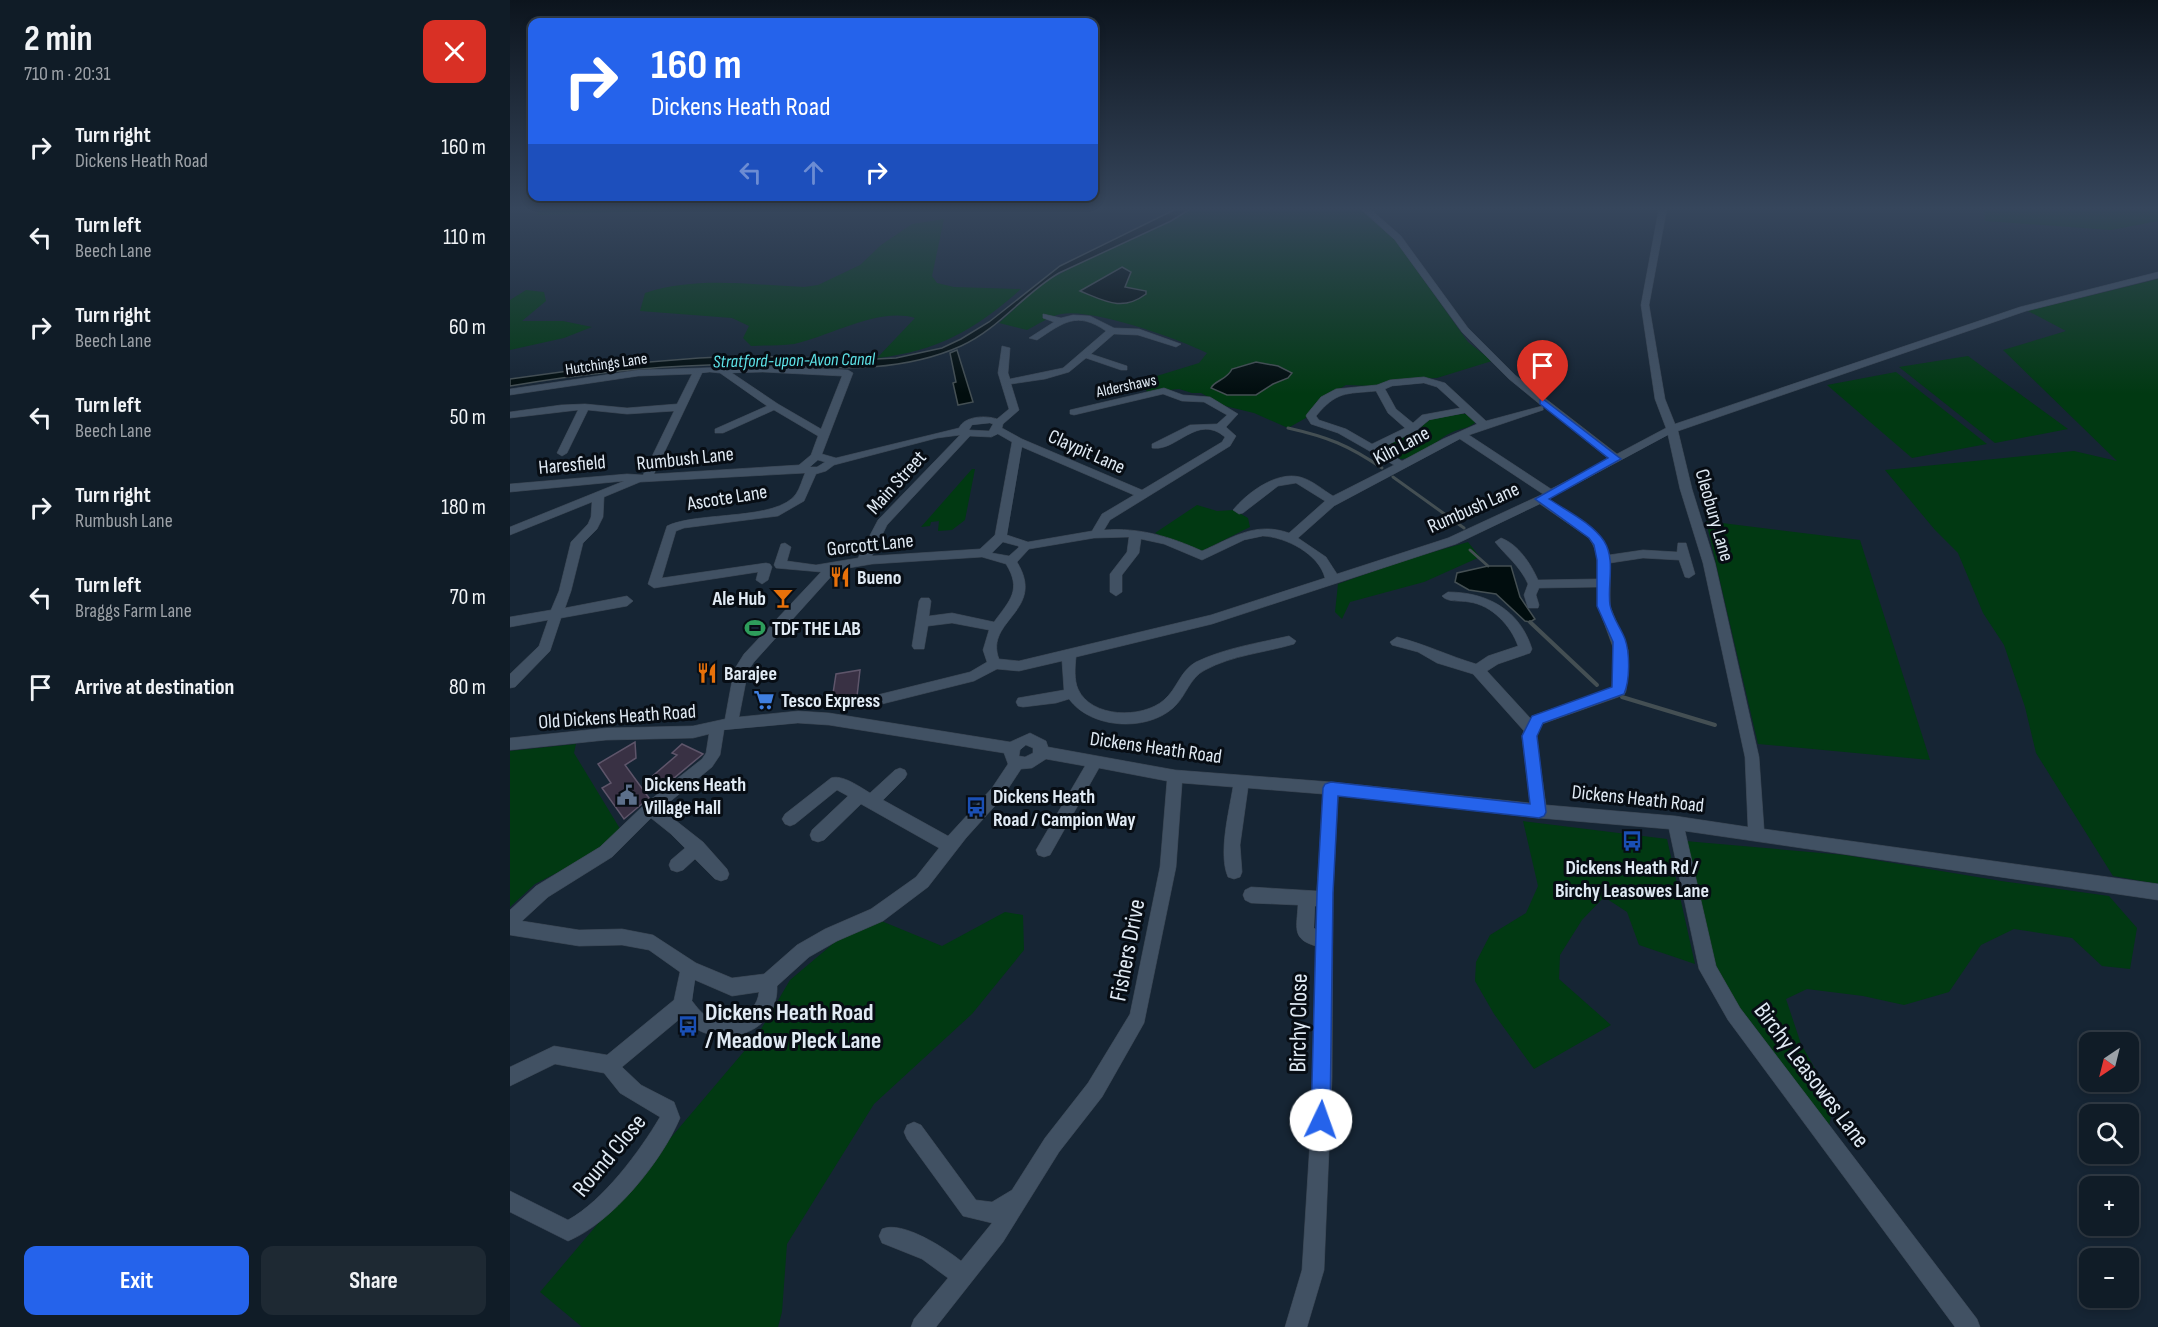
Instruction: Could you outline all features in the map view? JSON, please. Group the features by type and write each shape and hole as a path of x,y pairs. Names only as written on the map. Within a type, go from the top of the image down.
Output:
{"street":[{"path":"1421,270 1465,330 1512,377 1616,459"},
{"name":"Cleobury Lane","path":"1652,270 1645,305 1660,399 1672,429 1686,489 1709,562 1752,757 1756,834"},
{"name":"Rumbush Lane","path":"866,703 974,676 995,664 1019,666 1212,619 1452,541 1546,496 1672,429 2023,309 2158,275"},
{"path":"1034,338 1060,321 1077,315 1084,316 1112,331 1139,332 1176,344"},
{"path":"1046,316 1060,321"},
{"path":"1007,382 1046,376 1066,370 1112,331"},
{"path":"1005,348 1004,373 1014,410 997,426 1018,441 1000,537 984,553 1005,562 1010,561 1025,546"},
{"path":"1085,355 1124,368"},
{"name":"Hutchings Lane","path":"513,392 638,373 763,369 848,373 824,435"},
{"path":"642,479 681,406 710,370 824,435 816,456 804,463 807,470"},
{"path":"1401,465 1342,431 1315,422 1311,416 1325,399 1340,391 1379,388 1390,383 1432,381 1442,385 1484,425"},
{"path":"1379,388 1389,410 1396,418 1413,428"},
{"path":"510,402 513,392"},
{"name":"Aldershaws","path":"1074,412 1167,392 1182,398 1206,399 1233,414 1220,427 1231,436 1226,444 1106,517 1096,533"},
{"name":"Kiln Lane","path":"1292,537 1332,500 1359,489 1401,465 1484,425 1543,411 1530,400"},
{"path":"510,415 585,407 627,411 681,406"},
{"path":"719,431 774,406"},
{"path":"562,453 585,407"},
{"path":"1373,448 1413,428 1426,417 1467,410"},
{"name":"Rumbush Lane","path":"510,531 642,479 807,470 936,435 991,434 997,426"},
{"path":"1156,446 1194,427 1220,427"},
{"name":"Main Street","path":"863,561 882,523 965,433"},
{"path":"1461,435 1546,496 1593,535 1600,545 1604,560 1604,606 1619,642 1621,679 1614,693 1537,720 1531,729 1529,736 1539,812"},
{"name":"Claypit Lane","path":"1018,441 1141,494"},
{"path":"816,456 832,460 832,462"},
{"name":"Ascote Lane","path":"762,580 766,567 654,584 671,529 681,524 774,513 800,498 807,470"},
{"name":"Haresfield","path":"510,488 627,477 642,479"},
{"path":"1239,510 1281,481 1289,479 1306,479 1332,500"},
{"path":"511,680 545,648 565,591 577,543 594,526 598,496"},
{"path":"1000,537 1025,546 1096,533 1135,535 1165,540 1208,557 1245,535 1270,533 1292,537 1316,554 1331,571 1332,580"},
{"path":"1116,592 1116,574 1133,554 1135,535"},
{"path":"1501,542 1515,553 1529,571 1534,584 1530,595 1533,605"},
{"name":"Gorcott Lane","path":"785,547 780,565 816,569 863,561 984,553"},
{"path":"1604,560 1683,551 1689,574"},
{"path":"1498,556 1515,553"},
{"path":"995,664 990,650 997,627 1020,593 1021,580 1010,561"},
{"path":"510,923 521,906 538,892 582,870 617,844 650,810 707,763 713,755 725,725 741,670 748,657 833,567"},
{"path":"1534,584 1604,583"},
{"path":"1448,596 1484,599 1500,609 1524,642 1525,649 1492,660 1478,670"},
{"path":"510,622 627,601"},
{"path":"919,646 925,601"},
{"path":"923,622 952,618 997,627"},
{"path":"1069,655 1072,693 1085,708 1100,716 1120,718 1146,715 1168,705 1186,678 1199,667 1283,638"},
{"path":"1397,642 1422,648 1442,659 1478,670 1531,729"},
{"path":"1023,702 1056,698 1072,693"},
{"name":"Old Dickens Heath Road","path":"510,744 606,734 676,734 725,725 832,713 1015,756"},
{"path":"510,927 556,936 622,937 654,943 690,969 732,987 768,982 803,951 831,935 877,915 922,882 949,845 997,793 1020,742 1030,739 1041,745 1042,752 1032,763 1015,756"},
{"name":"Dickens Heath Road","path":"1042,752 1175,776 1331,788 1539,812 1675,823 2158,892"},
{"path":"1044,850 1095,761"},
{"path":"818,835 900,774"},
{"name":"Fishers Drive","path":"922,1327 996,1235 1052,1144 1095,1090 1138,1017 1168,867 1175,776"},
{"path":"1234,872 1232,845 1241,781"},
{"path":"790,819 836,782 949,845"},
{"name":"Birchy Close","path":"1296,1327 1313,1270 1323,1077 1324,940 1316,898 1331,788"},
{"path":"650,810 697,848 722,874"},
{"name":"Birchy Leasowes Lane","path":"1675,823 1708,969 1718,989 1734,1014 1969,1327"},
{"path":"677,865 697,848"},
{"path":"1251,895 1316,898"},
{"path":"690,969 684,987 683,1004 696,1021 714,1028 733,1029 754,1020 768,1001 768,982"},
{"path":"510,1077 554,1055 610,1065 683,1004"},
{"name":"Round Close","path":"510,1201 568,1231 579,1227 594,1214 639,1163 664,1130 670,1118 667,1109 625,1087 614,1075 610,1065"},
{"path":"914,1132 970,1209 994,1213 1021,1196"},
{"path":"889,1236 913,1242 934,1252 963,1276"}],"green space":[{"path":"850,270 933,270 932,276 937,283 954,287 1021,289 988,316 955,336 919,350 877,358 915,318 886,316 794,344 751,346 743,338 749,326 732,318 640,311 645,293 684,285 724,283 804,287 818,285"},
{"path":"1067,270 1416,270 1468,342 1492,361 1437,378 1394,380 1373,386 1346,385 1329,395 1313,414 1288,428 1254,413 1225,406 1201,393 1179,389 1147,392 1144,385 1097,398 1095,395 1199,363 1207,353 1134,326 1093,315 1061,314 1027,330 999,323 1043,283"},
{"path":"2158,279 2158,884 2113,876 2036,753 2025,707 2004,645 1983,613 1958,553 1935,530 1885,470 2074,451 2117,461 2003,350 2066,331 2028,311"},
{"path":"526,290 544,292 546,301 522,321 563,321 592,327 564,338 510,350 510,300"},
{"path":"1968,356 2068,429 1995,443 1899,367"},
{"path":"1896,372 1987,444 1912,458 1827,385"},
{"path":"1468,414 1476,422 1455,431 1419,454 1401,459 1383,448 1391,440 1420,430 1428,421"},
{"path":"972,469 975,469 965,520 952,530 938,531 939,521 931,522 930,526 921,527"},
{"path":"1197,505 1217,511 1234,510 1248,518 1250,527 1198,553 1155,533"},
{"path":"1706,521 1860,540 1930,760 1758,744"},
{"path":"1468,542 1480,557 1424,582 1350,602 1342,619 1335,612 1338,584 1405,560"},
{"path":"576,744 574,753 622,832 582,860 535,884 510,907 510,751"},
{"path":"1523,821 1667,839 1695,964 1639,945 1627,912 1604,897 1582,920 1560,955 1559,979 1611,1025 1534,1069 1494,1014 1475,981 1476,962 1490,935 1526,913 1538,886"},
{"path":"1685,841 1845,855 2109,896 2137,928 2130,969 2102,966 2072,938 2014,929 1981,945 1949,992 1904,1005 1863,996 1807,989 1786,999 1801,1044 1834,1102 1829,1126 1719,980"},
{"path":"1005,912 1023,915 1024,950 972,1014 874,1104 787,1244 782,1312 778,1327 582,1327 540,1292 757,1036 790,980 835,942 879,920 942,946"}],"water":[{"name":"Stratford-upon-Avon Canal","path":"1055,270 1066,270 1046,281 975,339 931,357 900,364 836,368 709,365 584,375 510,386 510,379 612,365 699,358 742,356 896,358 942,348 989,322"},
{"path":"1117,270 1127,270 1131,272 1125,287 1146,291 1146,294 1129,303 1121,304 1080,291"},
{"path":"957,350 973,402 958,405 950,353"},
{"path":"1256,362 1278,366 1292,373 1288,378 1256,395 1227,395 1211,388 1232,369"},
{"path":"1488,566 1511,566 1520,597 1535,619 1530,622 1525,621 1496,594 1469,590 1455,582 1457,573"}],"building":[{"path":"860,670 857,696 832,700 836,674"},
{"name":"Dickens Heath Village Hall","path":"635,742 636,758 625,765 649,798 624,819 602,788 611,783 598,764"},
{"path":"682,744 703,754 662,788 648,780 677,755 672,753"}],"waterway":[{"path":"1288,428 1337,443 1359,453 1382,468"},
{"path":"1393,477 1464,528"},
{"path":"1470,550 1488,566"},
{"path":"1530,622 1597,685"},
{"path":"1622,697 1715,725"}],"place":[{"name":"Bueno","path":"840,577"},
{"name":"Ale Hub","path":"783,598"},
{"name":"TDF THE LAB","path":"755,628"},
{"name":"Barajee","path":"707,673"},
{"name":"Tesco Express","path":"764,700"},
{"name":"Dickens Heath Village Hall","path":"627,795"},
{"name":"Dickens Heath Road / Campion Way","path":"976,807"},
{"name":"Dickens Heath Rd / Birchy Leasowes Lane","path":"1632,841"},
{"name":"Dickens Heath Road / Meadow Pleck Lane","path":"688,1026"}],"route":[{"path":"1321,1120 1325,893 1331,788 1539,812 1529,736 1531,729 1537,720 1609,696 1619,690 1621,679 1619,642 1604,606 1604,560 1600,545 1593,535 1541,499 1616,459 1543,402"}]}
